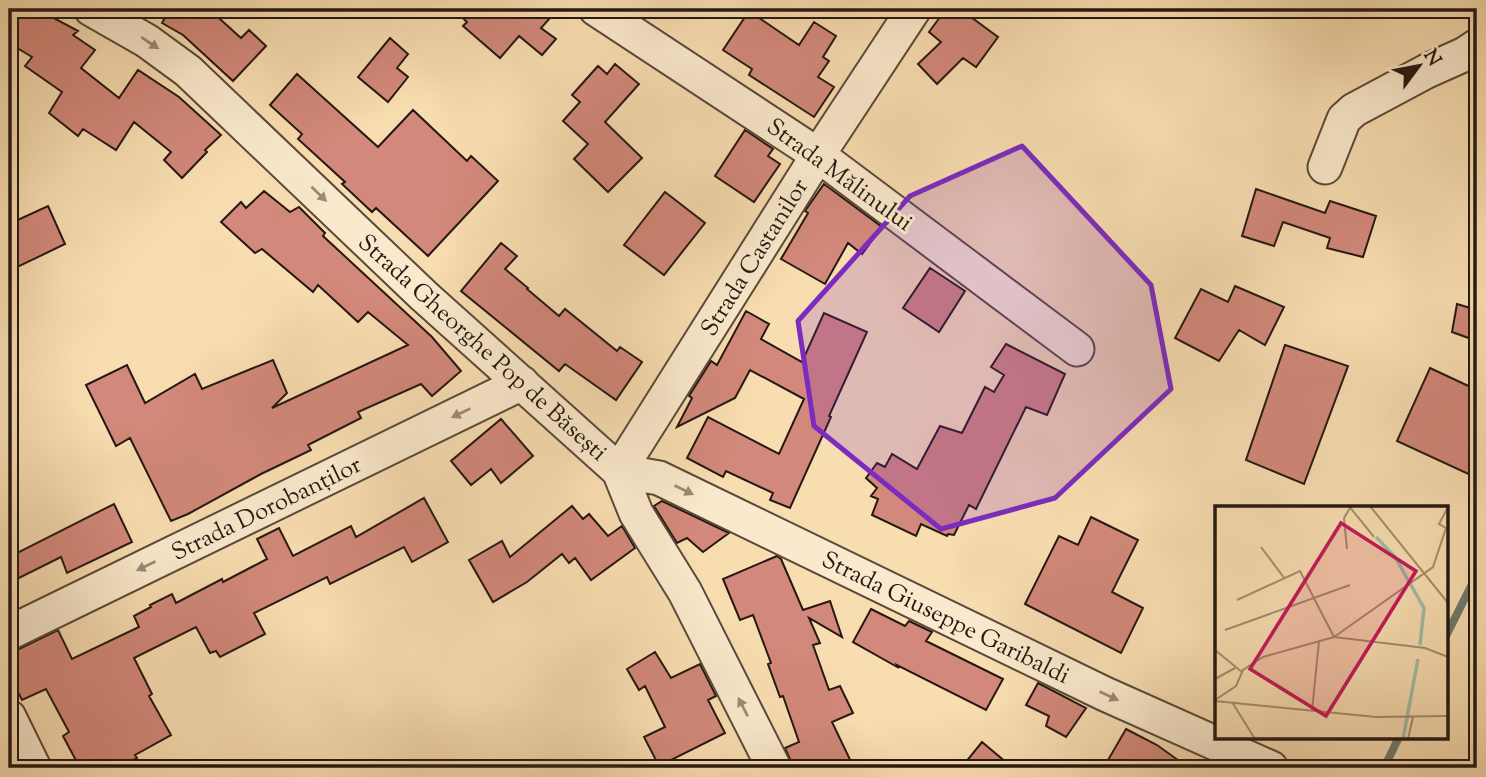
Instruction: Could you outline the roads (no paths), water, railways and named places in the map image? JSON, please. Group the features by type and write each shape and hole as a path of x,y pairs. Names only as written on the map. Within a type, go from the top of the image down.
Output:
{"street":[{"name":"Strada Gheorghe Pop de Băsești","path":"91,9 147,41 188,71 424,296 619,471 636,513 685,593 774,768"},
{"name":"Strada Mălinului","path":"596,9 818,155 1077,349"},
{"name":"Strada Castanilor","path":"619,471 818,155 914,9"},
{"path":"1325,167 1344,119 1354,110 1477,46"},
{"name":"Strada Dorobanților","path":"9,633 522,383"},
{"name":"Strada Giuseppe Garibaldi","path":"619,471 659,478 1105,694 1271,768"},
{"path":"9,718 34,768"}],"waterway":[{"path":"1448,632 1477,574"},
{"path":"1384,768 1399,738"}]}
